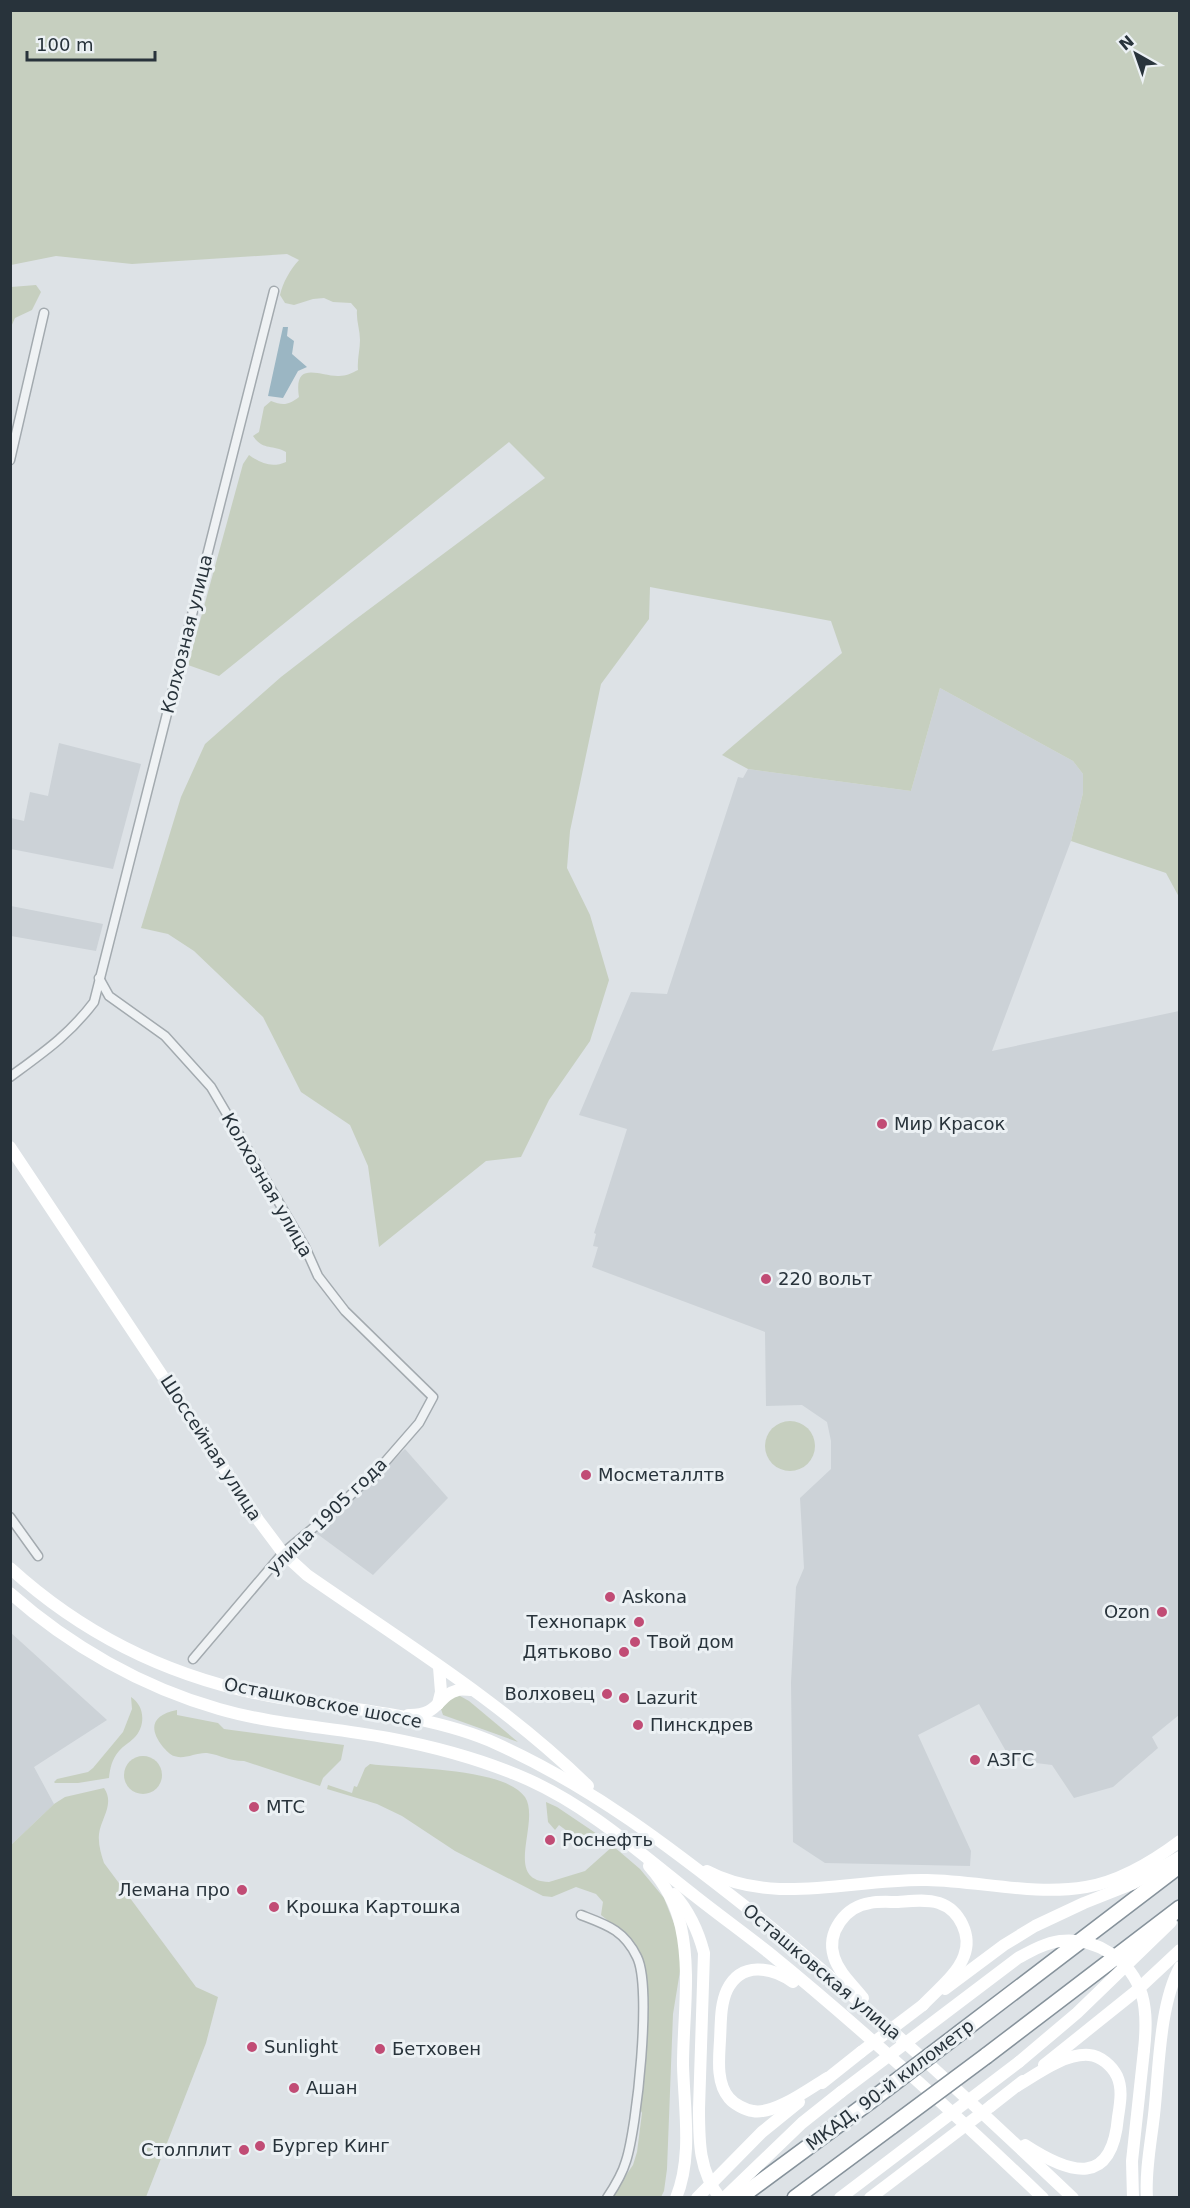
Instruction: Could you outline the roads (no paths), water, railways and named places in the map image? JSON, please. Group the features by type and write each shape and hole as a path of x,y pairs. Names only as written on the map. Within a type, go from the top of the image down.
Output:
{"highway":[{"name":"МКАД, 90-й километр","path":"739,2198 869,2102 1179,1865"},
{"name":"МКАД, 90-й километр","path":"795,2198 1179,1908"}],"main road":[{"name":"Шоссейная улица","path":"10,1147 233,1484 283,1553 307,1575 472,1690 550,1751 602,1800"},
{"name":"Осташковское шоссе","path":"10,1568 36,1591 84,1626 128,1651 226,1687 392,1715 443,1726 493,1742 541,1764 602,1800 643,1828"},
{"name":"Осташковское шоссе","path":"10,1593 29,1610 74,1642 118,1668 170,1691 219,1709 272,1720 388,1738 485,1762 532,1782 578,1808 626,1841"},
{"path":"438,1704 441,1692 439,1667"},
{"path":"392,1715 417,1715 430,1712 458,1690 472,1690"},
{"name":"Осташковская улица","path":"643,1828 779,1934 881,2020 1074,2198"},
{"path":"626,1841 681,1903 698,1932 704,1953 699,2109 701,2157 708,2180 722,2198 802,2123 841,2092 1018,1958 1044,1945 1060,1941 1074,1941 1105,1949 1128,1967 1137,1982 1145,2012 1144,2050 1132,2161 1133,2198"},
{"name":"Осташковская улица","path":"626,1841 766,1950 860,2030 1043,2198"},
{"path":"1084,1903 1125,1875 1163,1854 1179,1841"},
{"path":"676,1853 726,1879 781,1889 849,1886 908,1879 1053,1890 1087,1887 1125,1875"},
{"path":"697,2198 762,2132 936,1993 1035,1926 1132,1884 1179,1857"},
{"path":"659,1877 673,1900 681,1924 686,1958 683,2064 685,2152 681,2184 676,2198"},
{"path":"881,2020 838,1967 833,1954 834,1931 849,1912 859,1906 869,1903 925,1900 941,1904 959,1918 966,1935 964,1955 959,1965 936,1993"},
{"path":"840,2198 1019,2062 1077,2013 1179,1914"},
{"path":"870,2198 1032,2076 1135,1992 1179,1950"},
{"path":"1147,2198 1164,2022 1179,1967"},
{"path":"828,2078 782,2105 767,2110 754,2112 729,2098 721,2083 719,2064 722,2005 734,1979 743,1972 755,1969 767,1969 780,1973 860,2030"},
{"path":"999,2128 1059,2164 1086,2169 1098,2166 1114,2147 1121,2094 1118,2079 1112,2067 1089,2055 1071,2057 1032,2076"},
{"path":"999,2156 1030,2198"},
{"path":"885,2198 924,2157"}],"street":[{"name":"Колхозная улица","path":"10,1077 57,1043 77,1024 94,1002 274,291"},
{"path":"10,460 44,313"},
{"name":"Колхозная улица","path":"99,978 109,996 165,1036 211,1087 305,1247 318,1276 345,1311 433,1397"},
{"path":"94,1002 109,996"},
{"name":"улица 1905 года","path":"193,1659 283,1553 335,1510 385,1462 419,1423 433,1397"},
{"path":"10,1517 38,1556"},
{"path":"581,1914 612,1926 624,1938 637,1957 642,1972 642,2036 632,2132 625,2165 618,2182 607,2198"}],"water":[{"path":"283,327 288,327 287,336 294,341 292,354 307,367 298,371 283,398 268,396"}],"place":[{"name":"Мир Красок","path":"882,1124"},
{"name":"220 вольт","path":"766,1279"},
{"name":"Мосметаллтв","path":"586,1475"},
{"name":"Askona","path":"610,1597"},
{"name":"Ozon","path":"1162,1612"},
{"name":"Технопарк","path":"639,1622"},
{"name":"Твой дом","path":"635,1642"},
{"name":"Дятьково","path":"624,1652"},
{"name":"Волховец","path":"607,1694"},
{"name":"Lazurit","path":"624,1698"},
{"name":"Пинскдрев","path":"638,1725"},
{"name":"АЗГС","path":"975,1760"},
{"name":"МТС","path":"254,1807"},
{"name":"Роснефть","path":"550,1840"},
{"name":"Лемана про","path":"242,1890"},
{"name":"Крошка Картошка","path":"274,1907"},
{"name":"Sunlight","path":"252,2047"},
{"name":"Бетховен","path":"380,2049"},
{"name":"Ашан","path":"294,2088"},
{"name":"Бургер Кинг","path":"260,2146"},
{"name":"Столплит","path":"244,2150"}]}
